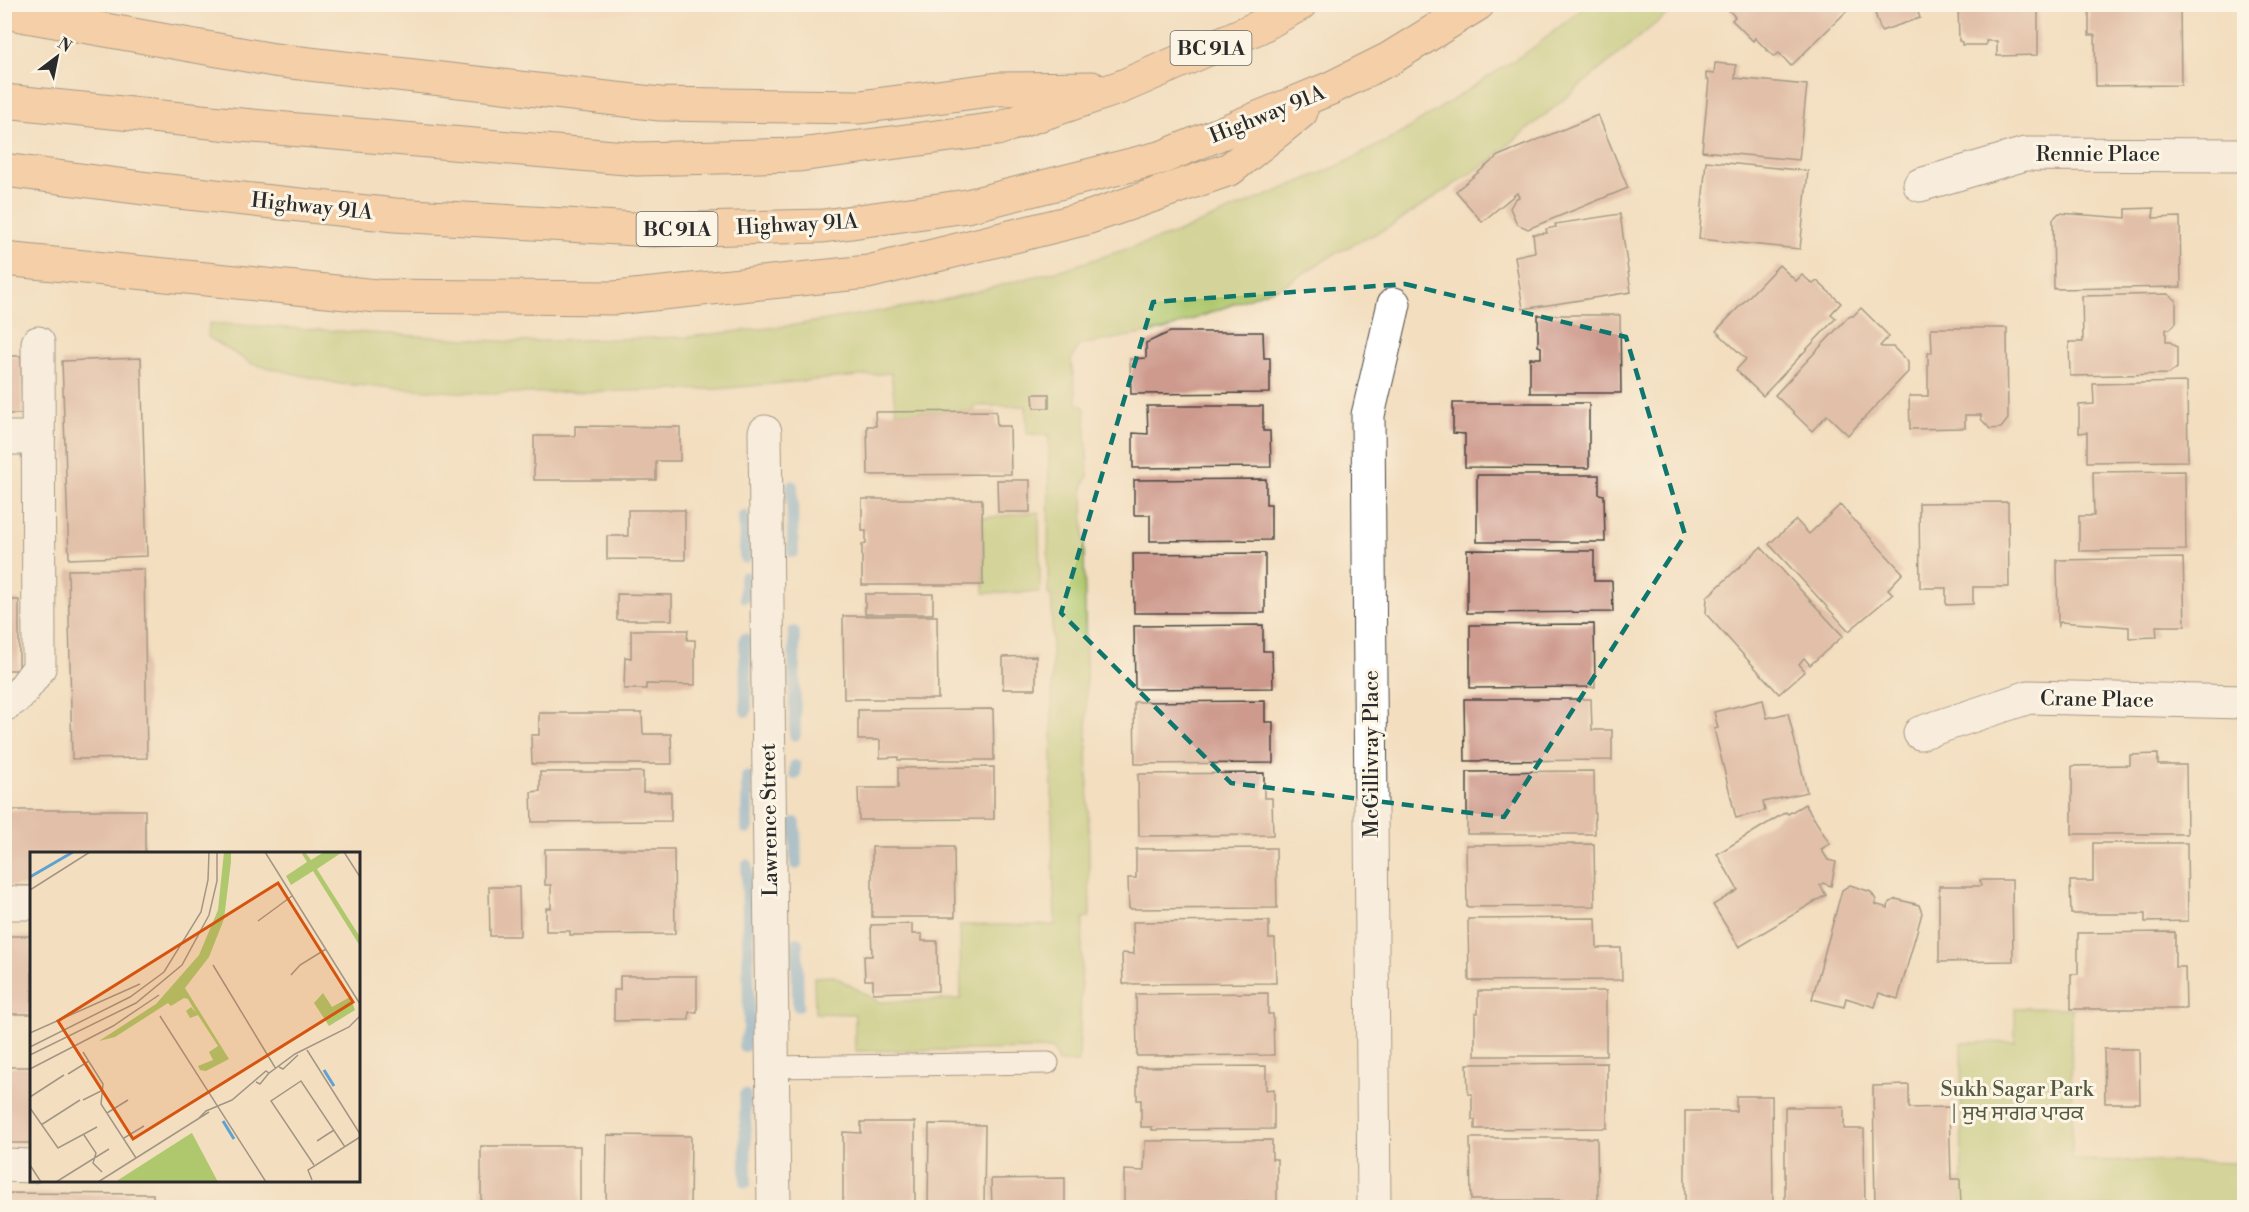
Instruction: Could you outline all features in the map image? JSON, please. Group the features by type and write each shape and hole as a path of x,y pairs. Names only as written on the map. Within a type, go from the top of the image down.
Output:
{"highway":[{"name":"BC 91A","path":"4,101 230,124 637,159 799,155 997,129 1121,87 1259,27 1300,4"},
{"name":"Highway 91A","path":"4,170 150,189 394,215 653,230 823,226 967,206 1163,157 1331,88 1389,59 1478,4"},
{"path":"4,12 274,60 660,104 860,107 998,88 1121,87"},
{"path":"4,259 377,296 614,298 868,272 1087,218 1230,169 1331,88"}],"street":[{"name":"Rennie Place","path":"1920,185 2025,154 2244,155"},
{"name":"McGillivray Place","path":"1374,1208 1368,415 1394,304"},
{"path":"4,705 20,695 39,668 38,343"},
{"name":"Lawrence Street","path":"765,432 774,1208"},
{"path":"4,438 38,438"},
{"name":"Crane Place","path":"1920,733 2029,698 2244,702"},
{"path":"4,903 30,903"},
{"path":"4,1165 30,1166"}],"lane":[{"path":"772,1067 1048,1063"}],"highlighted area":[{"path":"1405,284 1626,337 1685,535 1504,817 1231,783 1061,613 1153,302"}],"shaded area":[{"path":"473,4 959,5 474,16"}],"green space":[{"path":"1587,5 1687,5 1683,11 1666,15 1488,162 1393,225 1336,253 1286,284 1165,330 1079,345 1071,361 1077,403 1085,408 1088,476 1083,487 1090,917 1083,918 1079,1062 1058,1062 1053,1049 855,1051 855,1014 815,1013 814,977 834,976 879,1002 961,999 960,925 1055,925 1052,823 1052,611 1051,595 1048,595 1049,435 1027,434 1026,406 974,406 974,411 896,412 891,373 718,389 484,394 340,384 252,364 208,337 209,323 515,342 687,337 795,325 936,302 1067,268 1171,235 1338,166 1400,134 1533,48"},
{"path":"1039,512 1040,592 984,593 982,518"},
{"name":"Sukh Sagar Park | ਸੁਖ ਸਾਗਰ ਪਾਰਕ","path":"2015,1008 2071,1008 2072,1160 2244,1163 2244,1207 1962,1207 1961,1043 2015,1042"}],"building":[{"path":"1735,4 1854,4 1791,66 1779,53 1774,57 1755,38 1753,41 1732,20 1735,17 1729,10"},
{"path":"1872,4 1930,5 1917,9 1920,18 1881,31"},
{"path":"1958,4 2038,4 2038,55 1997,56 1997,41 1986,41 1986,45 1962,45 1959,41"},
{"path":"2089,4 2180,4 2181,85 2096,86 2095,35 2089,35"},
{"path":"1715,63 1736,65 1735,78 1807,85 1799,160 1702,151 1709,80 1706,79 1706,73 1714,74"},
{"path":"1598,115 1628,188 1528,229 1517,224 1510,208 1515,199 1519,197 1517,193 1482,222 1456,191 1498,156"},
{"path":"1706,161 1808,171 1800,249 1699,239"},
{"path":"2154,208 2153,218 2180,217 2181,287 2054,289 2053,219 2059,213 2126,218 2126,209"},
{"path":"1620,214 1631,292 1523,309 1515,256 1535,252 1533,234 1547,233 1546,229 1556,227 1555,224"},
{"path":"1779,265 1796,281 1802,275 1813,284 1817,281 1841,303 1831,314 1836,318 1763,396 1736,370 1746,359 1716,331"},
{"path":"2168,294 2176,300 2176,323 2170,329 2166,329 2166,342 2177,347 2177,368 2169,374 2070,376 2069,342 2083,342 2082,296"},
{"path":"1861,308 1889,336 1880,346 1893,347 1908,362 1908,372 1848,435 1827,415 1812,431 1775,395 1849,316 1853,316"},
{"path":"1538,315 1620,315 1621,393 1530,393 1530,358 1541,358 1541,347 1538,346"},
{"path":"1931,328 2007,328 2008,419 2001,428 1990,429 1981,419 1981,415 1965,415 1965,428 1910,429 1909,396 1928,396 1928,353 1932,353"},
{"path":"1170,332 1263,332 1264,358 1270,358 1270,393 1131,394 1130,359 1146,358 1146,343"},
{"path":"4,356 21,356 22,414 4,414"},
{"path":"141,358 147,556 69,559 62,361"},
{"path":"2187,382 2188,461 2087,462 2087,432 2079,433 2079,405 2094,404 2093,384"},
{"path":"1033,394 1049,394 1049,408 1034,408"},
{"path":"1453,403 1589,403 1589,468 1465,467 1465,434 1453,433"},
{"path":"1147,406 1263,406 1263,431 1270,431 1271,467 1133,468 1133,433 1148,434"},
{"path":"996,411 997,426 1010,426 1011,474 868,475 867,426 876,426 875,412"},
{"path":"575,426 680,427 680,461 656,461 656,480 534,480 534,436 575,436"},
{"path":"2185,471 2186,550 2079,551 2079,516 2094,516 2093,472"},
{"path":"1477,475 1599,475 1599,494 1604,495 1605,542 1477,542"},
{"path":"1266,479 1266,504 1271,504 1271,540 1150,541 1150,515 1134,515 1134,480"},
{"path":"997,480 1030,480 1030,512 998,512"},
{"path":"862,499 982,499 983,585 862,585 862,545 866,544 866,531 862,531"},
{"path":"2008,502 2009,587 1973,587 1973,604 1946,605 1946,588 1920,588 1919,503"},
{"path":"1840,505 1903,573 1888,589 1893,594 1849,631 1769,544 1796,520 1809,534"},
{"path":"628,510 685,510 685,560 607,559 607,536 628,536"},
{"path":"1761,547 1843,636 1810,665 1804,658 1799,664 1805,671 1779,694 1706,614 1707,597"},
{"path":"1467,550 1594,551 1594,581 1612,581 1613,612 1467,613"},
{"path":"1265,553 1265,613 1134,613 1133,554"},
{"path":"2183,558 2185,626 2156,626 2157,637 2129,638 2129,627 2060,622 2058,628 2057,560"},
{"path":"144,569 147,758 72,759 68,570"},
{"path":"617,594 672,595 672,620 617,620"},
{"path":"865,594 933,594 933,614 865,614"},
{"path":"4,600 19,600 19,670 4,670"},
{"path":"843,616 937,616 938,699 844,699"},
{"path":"1594,624 1595,687 1470,688 1470,625"},
{"path":"1263,625 1263,651 1272,651 1273,688 1135,689 1134,626"},
{"path":"631,630 688,630 687,640 695,640 695,685 646,684 646,689 624,689 625,657 631,658"},
{"path":"1036,656 1036,689 1003,689 1003,657"},
{"path":"1464,699 1591,699 1592,730 1612,730 1612,760 1465,761"},
{"path":"1763,700 1767,718 1788,713 1807,792 1763,802 1765,811 1736,818 1714,729 1718,728 1714,712"},
{"path":"1265,701 1265,722 1273,722 1273,763 1135,764 1134,702"},
{"path":"993,709 994,760 880,758 880,740 858,740 858,710"},
{"path":"539,713 642,713 643,734 671,734 672,764 532,764 531,735 539,735"},
{"path":"2158,754 2158,765 2186,765 2187,834 2072,834 2072,766 2130,765 2130,755"},
{"path":"994,767 994,819 859,820 858,788 898,788 898,768"},
{"path":"1594,771 1595,834 1467,834 1467,772"},
{"path":"540,772 643,772 643,792 671,792 671,821 532,822 531,792 540,791"},
{"path":"1264,773 1264,798 1272,798 1273,835 1139,836 1138,774"},
{"path":"1805,804 1830,844 1821,849 1828,860 1836,862 1831,886 1823,883 1820,885 1826,895 1739,947 1713,905 1738,890 1717,854 1786,812 1788,814"},
{"path":"4,810 145,810 145,852 30,852 30,886 4,886"},
{"path":"2093,843 2187,843 2188,921 2145,922 2145,914 2071,914 2070,881 2093,881"},
{"path":"1594,844 1595,906 1467,907 1466,845"},
{"path":"872,847 954,847 955,917 872,917"},
{"path":"1276,848 1277,908 1129,909 1128,878 1136,878 1136,849"},
{"path":"545,849 674,849 675,934 570,935 570,931 546,931 546,908 551,908 551,885 545,885"},
{"path":"1980,880 2012,880 2013,961 1939,962 1939,886 1981,886"},
{"path":"1850,885 1871,892 1876,900 1875,904 1888,908 1889,903 1896,899 1919,905 1922,913 1898,999 1879,993 1875,1007 1846,998 1844,1007 1812,999 1842,890"},
{"path":"489,887 519,887 520,936 490,936"},
{"path":"1596,918 1597,948 1621,948 1622,980 1469,981 1468,919"},
{"path":"1269,921 1269,939 1275,939 1276,983 1123,984 1122,953 1134,954 1133,922"},
{"path":"912,924 912,934 922,934 922,941 937,941 938,991 873,993 873,980 865,980 864,956 872,956 871,925"},
{"path":"2175,932 2175,967 2185,967 2186,1009 2071,1009 2071,974 2078,974 2078,933"},
{"path":"4,936 30,936 30,1014 4,1014"},
{"path":"620,976 697,976 697,1012 689,1012 689,1020 614,1021 614,990 620,990"},
{"path":"1478,991 1606,991 1606,1056 1475,1056 1475,1013 1478,1013"},
{"path":"1268,993 1268,1014 1273,1014 1274,1055 1137,1056 1136,994"},
{"path":"2104,1049 2139,1049 2140,1103 2105,1103"},
{"path":"1607,1063 1607,1128 1475,1129 1475,1120 1472,1120 1472,1094 1468,1094 1467,1064"},
{"path":"1266,1066 1266,1090 1274,1089 1274,1129 1152,1130 1152,1127 1141,1127 1141,1100 1137,1100 1137,1067"},
{"path":"4,1067 30,1067 30,1143 4,1143"},
{"path":"1909,1085 1909,1108 1949,1107 1951,1179 1960,1179 1961,1208 1875,1208 1873,1086"},
{"path":"1736,1096 1772,1096 1773,1208 1685,1208 1685,1111 1736,1111"},
{"path":"1785,1107 1844,1107 1844,1129 1864,1129 1865,1208 1785,1208"},
{"path":"861,1122 915,1122 915,1208 843,1208 843,1132 861,1133"},
{"path":"929,1124 985,1125 984,1208 928,1208"},
{"path":"607,1135 691,1136 690,1208 606,1208"},
{"path":"1470,1138 1597,1138 1598,1200 1471,1200"},
{"path":"1272,1140 1272,1159 1277,1159 1277,1202 1124,1203 1124,1170 1144,1171 1145,1141"},
{"path":"481,1146 580,1146 580,1208 481,1208"},
{"path":"1065,1178 1065,1208 992,1208 991,1179"},
{"path":"4,1193 153,1194 153,1208 4,1208"}],"waterway":[{"path":"792,486 793,552"},
{"path":"744,516 745,558"},
{"path":"745,577 745,597"},
{"path":"794,632 795,735"},
{"path":"745,639 746,711"},
{"path":"795,766 795,774"},
{"path":"747,777 747,829"},
{"path":"795,823 796,864"},
{"path":"744,1046 749,1029 747,865"},
{"path":"797,943 798,1006"},
{"path":"745,1095 746,1182"}]}
